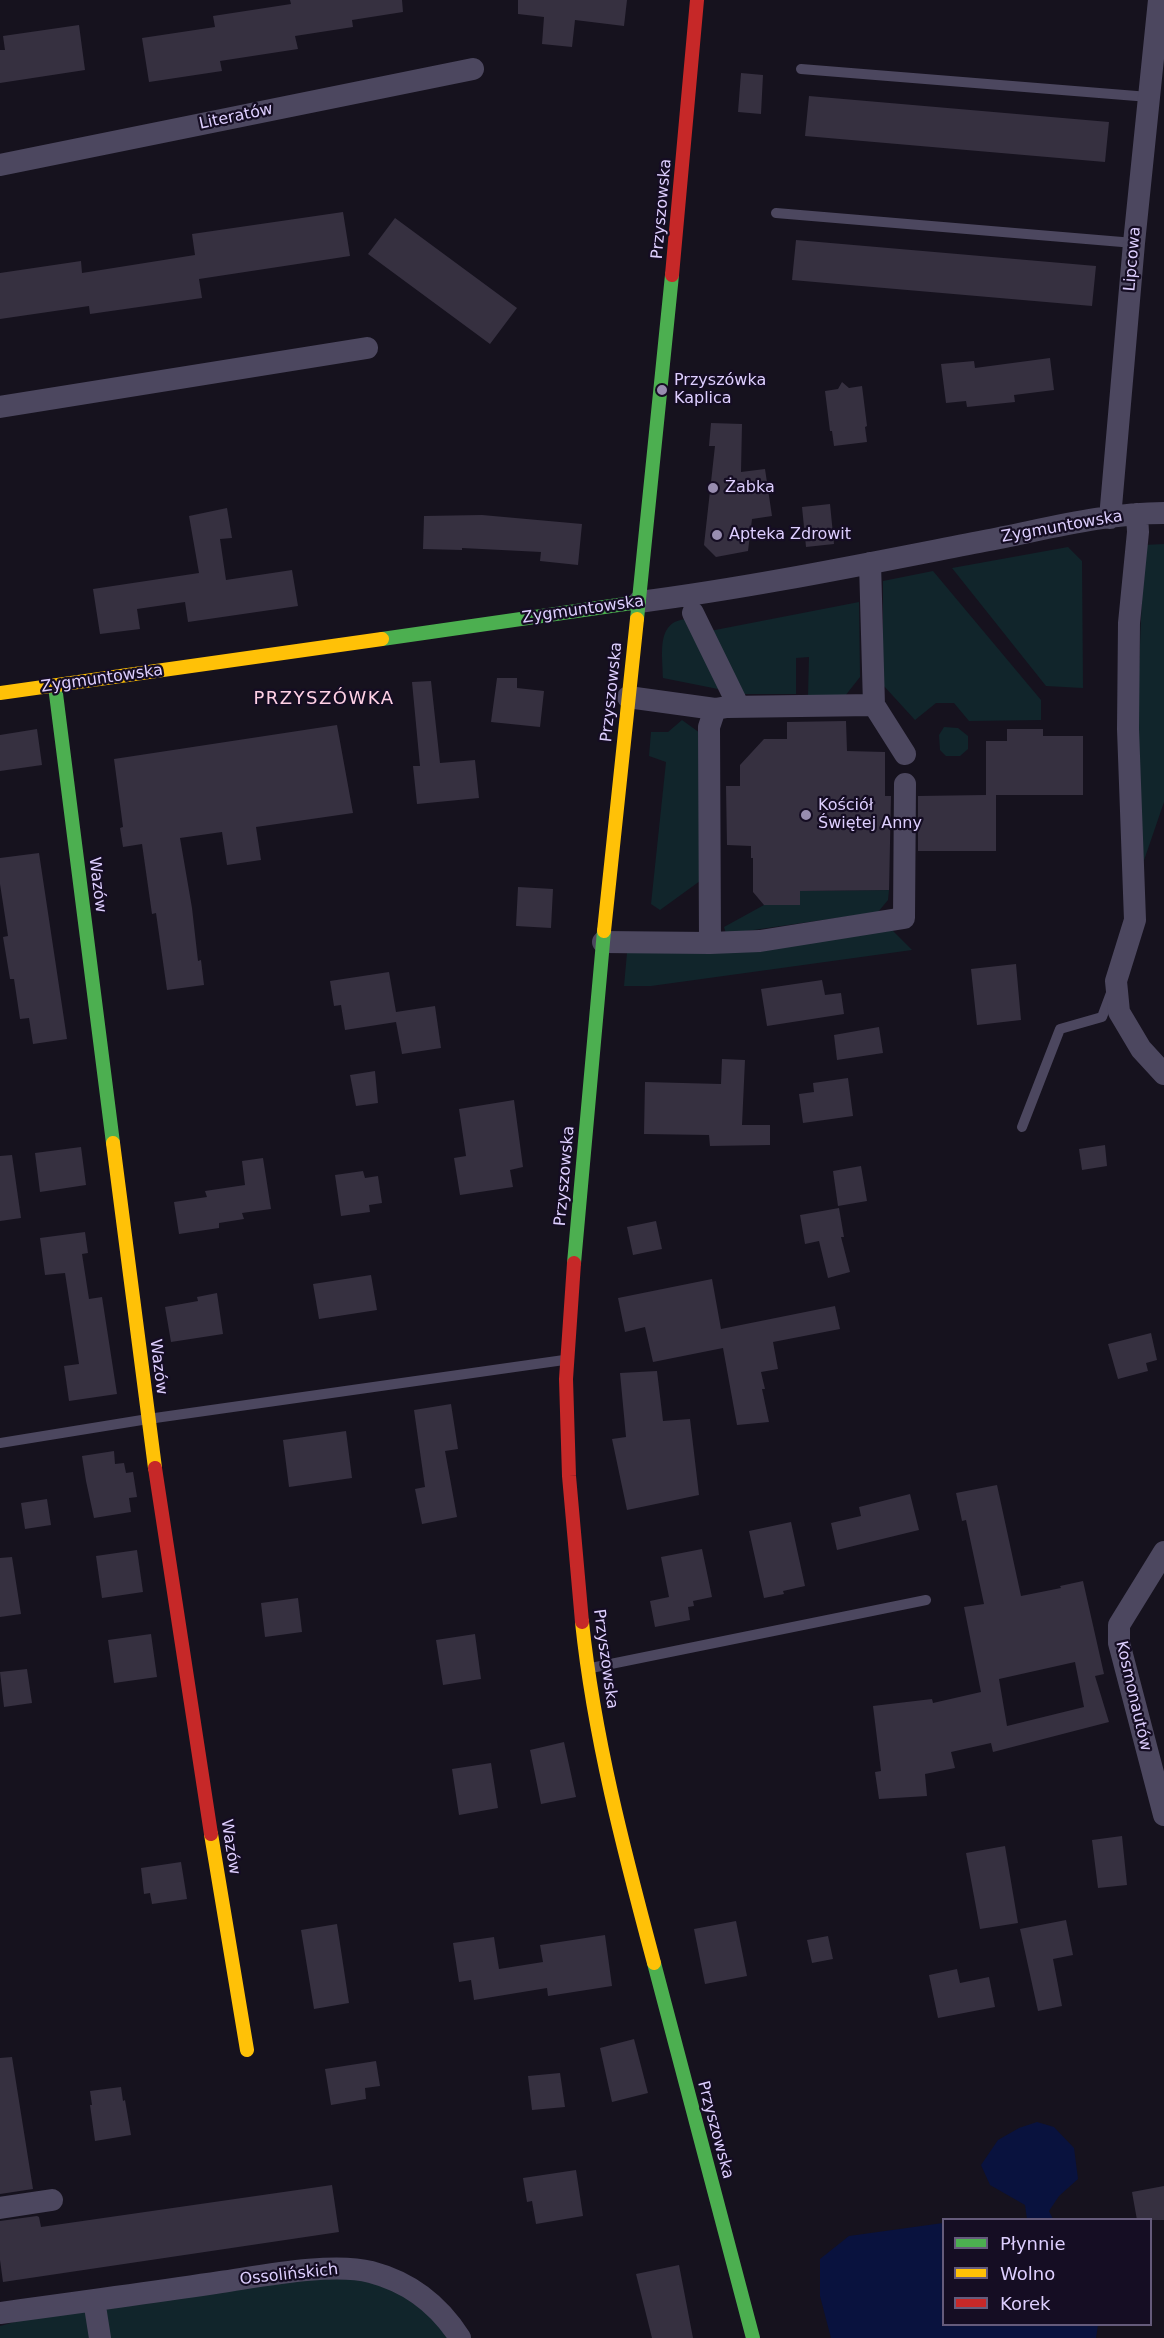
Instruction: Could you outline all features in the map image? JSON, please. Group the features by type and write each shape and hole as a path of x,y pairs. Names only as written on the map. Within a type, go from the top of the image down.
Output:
{"street":[{"name":"Przyszowska","path":"697,0 662,390 603,942 567,1360 569,1476 587,1669 619,1831 753,2338"},
{"name":"Lipcowa","path":"1110,518 1134,243 1159,0"},
{"name":"Literatów","path":"0,165 473,69"},
{"path":"0,407 367,348"},
{"name":"Zygmuntowska","path":"0,693 692,595 1110,518 1164,513"},
{"path":"1137,514 1138,531 1129,623 1128,729 1135,920 1116,981 1119,1012 1141,1049 1164,1074"},
{"path":"870,563 874,705 905,754"},
{"path":"693,613 740,707"},
{"name":"Wazów","path":"55,686 148,1419 199,1760 247,2050"},
{"path":"628,697 715,709 874,705"},
{"path":"710,944 709,728 715,709"},
{"path":"603,942 710,944 760,941 904,918 905,784"},
{"name":"Kosmonautów","path":"1164,1552 1119,1625 1119,1643 1164,1815"},
{"path":"0,2208 52,2200"},
{"name":"Ossolińskich","path":"0,2313 284,2274 337,2268 356,2269 372,2272 403,2284 422,2295 451,2325 460,2338"},
{"path":"94,2300 100,2338"}],"lane":[{"path":"801,69 1149,97"},
{"path":"776,213 1134,243"},
{"path":"1022,1127 1060,1029 1102,1017 1116,981"},
{"path":"0,1443 148,1419 567,1360"},
{"path":"587,1669 926,1600"}],"shaded area":[{"path":"1164,544 1164,802 1140,872 1136,743 1144,545"},
{"path":"1068,547 1082,561 1083,688 1046,686 952,568"},
{"path":"933,571 1041,700 1041,720 969,721 954,703 936,703 915,720 883,685 883,581"},
{"path":"859,602 860,677 845,696 808,696 809,657 796,658 796,694 740,694 710,631"},
{"path":"688,619 723,690 663,678 662,649 666,632 670,625"},
{"path":"682,720 700,733 700,881 660,910 651,904 666,762 649,756 651,732 668,732"},
{"path":"944,727 958,728 968,736 968,749 960,756 946,756 940,750 939,735"},
{"path":"889,890 888,900 878,912 726,934 724,927 764,905 800,905 800,891"},
{"path":"891,929 912,950 651,986 624,986 627,953"},
{"path":"1037,2122 1054,2127 1074,2148 1078,2179 1059,2196 1049,2211 1052,2218 1027,2218 1025,2205 990,2185 981,2165 998,2140 1019,2128"},
{"path":"942,2223 942,2326 1098,2326 1096,2338 831,2338 820,2296 820,2259 849,2236"},
{"path":"372,2272 460,2338 0,2338 0,2326 95,2300"}],"building":[{"path":"290,0 402,0 403,12 352,20 353,27 295,36 298,49 220,61 222,71 149,82 142,38 215,27 213,16 291,4"},
{"path":"518,0 627,0 624,26 575,20 572,47 542,44 544,17 518,14"},
{"path":"79,25 85,70 0,83 0,50 5,50 3,36"},
{"path":"741,73 763,75 761,114 738,112"},
{"path":"809,96 1109,122 1105,162 805,136"},
{"path":"343,212 350,256 199,279 202,298 90,314 89,306 0,319 0,273 81,261 82,273 195,255 192,234"},
{"path":"395,218 517,308 490,344 368,254"},
{"path":"796,240 1096,266 1092,306 792,280"},
{"path":"1050,358 1054,390 1014,395 1015,402 967,407 966,401 946,403 941,364 974,361 975,368"},
{"path":"842,382 849,388 862,386 867,442 834,446 825,391 838,389"},
{"path":"711,423 742,424 741,472 765,469 772,516 752,519 748,551 716,557 704,545 715,446 709,446"},
{"path":"830,504 834,544 806,547 802,507"},
{"path":"227,508 232,538 220,539 226,580 292,570 298,606 188,622 185,602 137,609 140,629 100,634 93,589 199,573 189,516"},
{"path":"482,515 582,524 578,565 540,561 541,552 462,548 462,550 423,549 424,516"},
{"path":"497,678 517,678 517,688 544,691 540,727 491,722"},
{"path":"431,681 440,763 475,760 479,798 417,804 413,766 420,766 412,682"},
{"name":"Kościół Świętej Anny","path":"846,721 847,751 885,752 885,796 891,796 889,890 800,891 800,905 764,905 753,892 751,846 727,845 726,786 740,786 740,765 764,739 787,739 787,722"},
{"path":"337,725 353,813 256,827 261,860 227,865 222,832 180,838 198,961 201,960 204,985 167,990 156,913 152,914 142,844 123,847 120,828 123,827 114,759"},
{"path":"37,729 42,765 0,771 0,735"},
{"path":"1007,729 1043,729 1043,736 1083,736 1083,795 996,795 996,851 918,851 918,796 986,795 986,741 1007,741"},
{"path":"39,853 67,1039 33,1044 29,1018 20,1019 14,979 10,979 3,937 8,936 0,884 0,858"},
{"path":"518,887 553,889 551,928 516,926"},
{"path":"1016,964 1021,1020 977,1025 971,969"},
{"path":"389,972 396,1012 435,1006 441,1048 402,1054 396,1022 345,1030 341,1005 334,1006 330,981"},
{"path":"822,980 825,995 841,993 844,1014 767,1026 761,989"},
{"path":"879,1027 883,1053 837,1060 834,1035"},
{"path":"722,1059 745,1060 742,1125 770,1125 770,1145 710,1146 709,1135 644,1134 645,1082 721,1084"},
{"path":"375,1071 378,1103 356,1106 350,1075"},
{"path":"848,1078 853,1116 803,1123 799,1094 814,1092 813,1083"},
{"path":"514,1100 523,1167 510,1170 513,1187 460,1195 454,1158 466,1156 459,1109"},
{"path":"1105,1145 1107,1166 1082,1170 1079,1149"},
{"path":"81,1147 86,1185 40,1192 35,1153"},
{"path":"12,1155 21,1218 0,1221 0,1156"},
{"path":"263,1158 271,1209 242,1213 244,1219 219,1223 219,1228 179,1234 174,1202 207,1197 205,1191 245,1185 242,1161"},
{"path":"861,1166 867,1201 838,1206 833,1171"},
{"path":"363,1171 365,1178 378,1176 382,1203 369,1205 370,1212 341,1216 335,1175"},
{"path":"839,1208 844,1237 841,1237 850,1272 828,1278 819,1241 805,1244 800,1215"},
{"path":"656,1221 662,1249 633,1255 627,1227"},
{"path":"85,1232 88,1253 82,1254 89,1299 102,1297 117,1394 69,1401 64,1366 79,1364 65,1273 45,1275 40,1238"},
{"path":"371,1275 377,1310 319,1319 313,1284"},
{"path":"712,1279 721,1329 835,1306 840,1329 773,1342 778,1369 761,1372 769,1422 737,1425 723,1348 653,1362 645,1327 625,1332 618,1298"},
{"path":"217,1293 223,1334 171,1342 165,1307 198,1301 197,1297"},
{"path":"1151,1333 1157,1360 1146,1363 1148,1371 1118,1379 1108,1344"},
{"path":"657,1371 663,1421 690,1419 699,1495 627,1510 612,1439 626,1437 620,1373"},
{"path":"451,1404 458,1449 445,1451 457,1517 422,1524 415,1489 425,1487 414,1410"},
{"path":"346,1431 352,1478 289,1487 283,1440"},
{"path":"114,1451 115,1464 124,1463 126,1473 133,1472 137,1497 129,1498 131,1512 94,1518 82,1456"},
{"path":"997,1485 1021,1596 1083,1581 1104,1674 1095,1676 1109,1722 993,1752 991,1743 951,1752 955,1768 925,1774 927,1796 879,1799 875,1772 881,1771 873,1706 932,1699 933,1703 981,1692 964,1607 984,1604 966,1520 962,1521 956,1493","holes":["1075,1662 1084,1707 1007,1726 999,1679"]},
{"path":"910,1494 919,1530 837,1550 831,1523 861,1516 859,1507"},
{"path":"47,1499 51,1525 25,1529 21,1503"},
{"path":"791,1522 805,1586 764,1598 749,1531"},
{"path":"702,1549 712,1597 693,1601 694,1606 688,1607 690,1620 655,1627 650,1601 669,1597 661,1557"},
{"path":"137,1550 143,1592 102,1598 96,1556"},
{"path":"12,1557 21,1614 0,1617 0,1558"},
{"path":"298,1598 302,1632 265,1637 261,1603"},
{"path":"151,1634 157,1677 114,1683 108,1640"},
{"path":"475,1634 481,1679 443,1685 436,1640"},
{"path":"27,1669 32,1703 4,1707 0,1672"},
{"path":"564,1742 576,1797 541,1804 530,1750"},
{"path":"491,1763 498,1808 459,1815 452,1769"},
{"path":"1122,1836 1127,1885 1098,1888 1092,1840"},
{"path":"1005,1846 1018,1923 980,1929 966,1853"},
{"path":"181,1862 187,1899 152,1904 150,1893 144,1894 141,1868"},
{"path":"1066,1920 1073,1955 1053,1959 1062,2006 1038,2011 1020,1929"},
{"path":"736,1921 747,1976 705,1984 694,1929"},
{"path":"337,1924 349,2003 314,2009 301,1930"},
{"path":"605,1935 612,1986 548,1996 547,1988 474,2000 471,1980 459,1982 453,1943 494,1937 499,1969 543,1962 540,1945"},
{"path":"828,1936 833,1959 812,1963 807,1940"},
{"path":"957,1969 960,1983 989,1977 995,2007 938,2018 929,1975"},
{"path":"634,2039 648,2093 612,2102 600,2048"},
{"path":"12,2057 33,2189 0,2194 0,2058"},
{"path":"376,2061 380,2086 365,2088 366,2099 331,2105 325,2069"},
{"path":"560,2073 565,2107 532,2110 528,2076"},
{"path":"121,2087 131,2135 95,2141 90,2091"},
{"path":"576,2170 583,2216 536,2224 532,2201 527,2202 523,2178"},
{"path":"332,2185 339,2232 3,2282 0,2260 0,2221 37,2216 41,2227"},
{"path":"1164,2186 1164,2220 1137,2218 1132,2192"},
{"path":"679,2265 693,2338 652,2338 636,2274"}],"traffic: fast":[{"path":"637,619 672,275"},
{"path":"382,639 639,602"},
{"path":"55,686 113,1143"},
{"path":"574,1263 604,931"},
{"path":"654,1963 753,2338"}],"traffic: slow":[{"path":"604,931 637,619"},
{"path":"0,693 382,639"},
{"path":"113,1143 155,1468"},
{"path":"582,1622 602,1751 654,1963"},
{"path":"211,1834 247,2050"}],"traffic: jam":[{"path":"672,275 697,0"},
{"path":"574,1263 566,1379 569,1476 582,1622"},
{"path":"155,1468 211,1834"}],"place":[{"name":"Przyszówka Kaplica","path":"662,390"},
{"name":"Żabka","path":"713,488"},
{"name":"Apteka Zdrowit","path":"717,535"},
{"name":"Kościół Świętej Anny","path":"806,815"}],"district":[{"name":"PRZYSZÓWKA","path":"324,699"}]}
